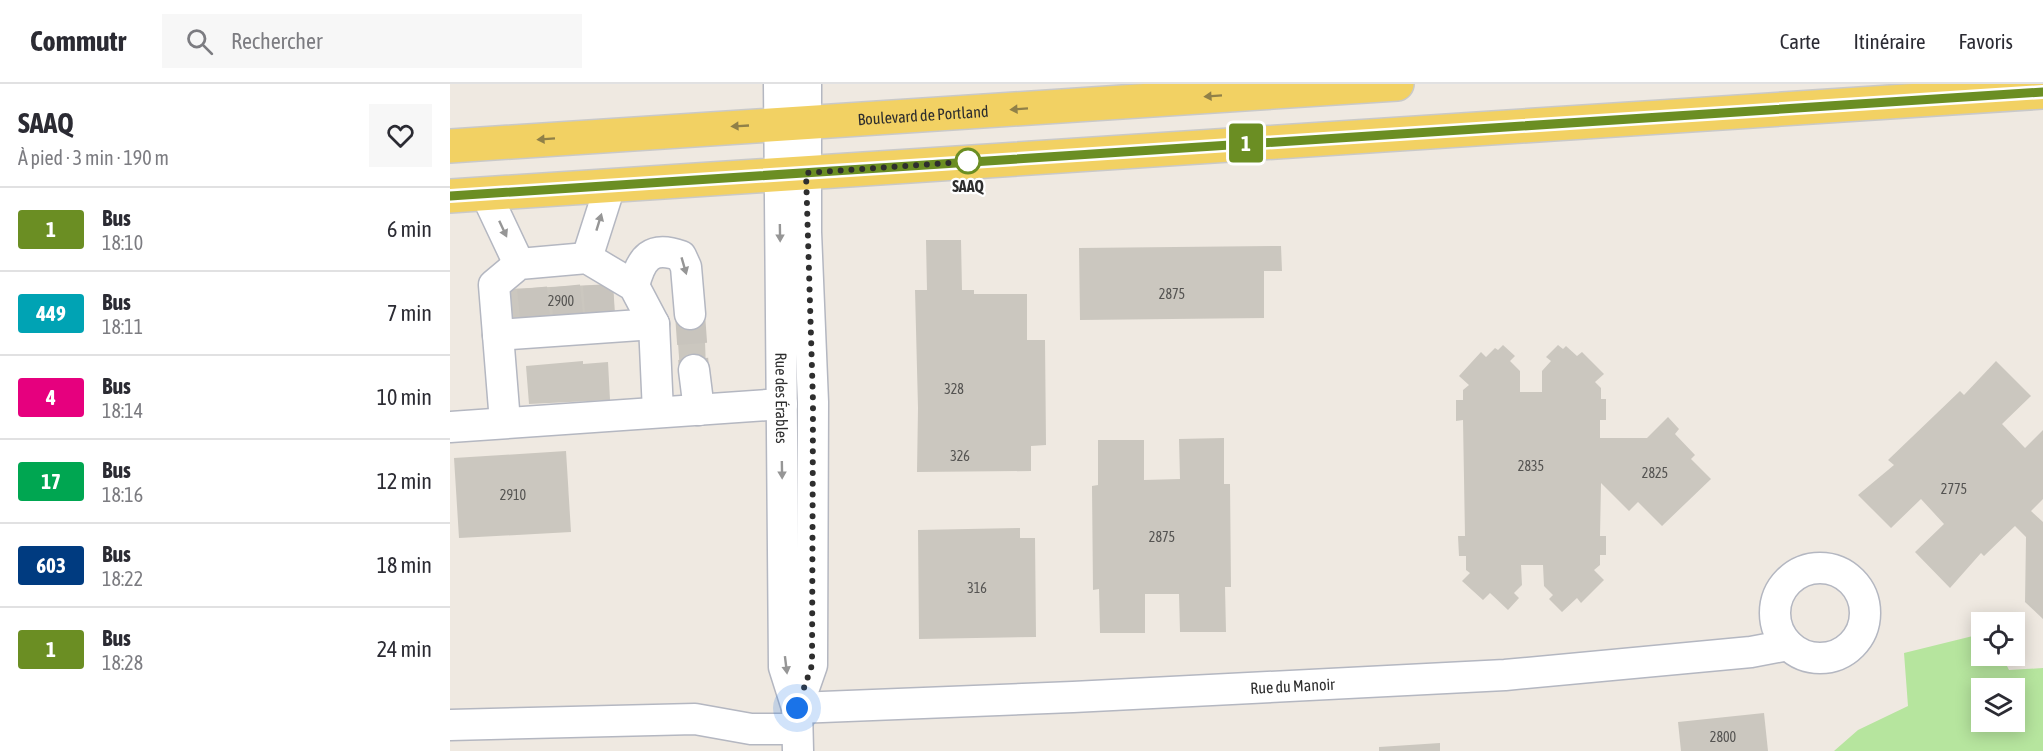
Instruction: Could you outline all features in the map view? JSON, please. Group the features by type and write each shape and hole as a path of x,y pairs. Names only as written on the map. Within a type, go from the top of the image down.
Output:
{"main road":[{"name":"Boulevard de Portland","path":"450,146 793,123 1174,92 1397,84"},
{"path":"450,196 2043,92"}],"street":[{"name":"Rue des Érables","path":"779,84 793,123"},
{"name":"Rue des Érables","path":"797,729 784,667 782,404 793,174 793,123 806,84"},
{"name":"Rue des Érables","path":"793,174 813,402 812,665 797,729"},
{"path":"583,293 610,186"},
{"path":"486,194 530,293"},
{"path":"658,412 654,324 634,286 639,266 648,255 668,251 681,256 686,267 690,314"},
{"path":"505,422 494,285 530,293 583,293 634,286"},
{"path":"530,293 583,293 654,324"},
{"path":"498,335 530,293"},
{"path":"694,370 699,410"},
{"path":"450,427 782,404"},
{"name":"Rue du Manoir","path":"450,725 695,719 751,729 797,729 1085,697 1505,675 1751,652 1788,645"}],"green space":[{"path":"1971,636 1971,666 2007,666 2009,670 2043,668 2043,751 1834,751 1858,730 1908,706 1904,653"}],"building":[{"path":"926,240 961,240 962,290 974,290 974,294 1027,294 1027,340 1045,340 1046,445 1031,446 1031,471 917,472 915,290 927,290"},
{"path":"1281,246 1282,271 1264,271 1264,318 1080,320 1079,248"},
{"path":"613,284 614,313 510,318 508,289"},
{"path":"704,314 706,369 680,371 676,315"},
{"path":"1503,345 1515,356 1510,361 1520,371 1520,392 1542,392 1542,371 1551,361 1546,357 1558,345 1563,349 1566,346 1577,356 1582,352 1604,374 1595,382 1601,388 1601,399 1606,399 1606,420 1600,420 1600,438 1647,438 1668,417 1679,429 1675,434 1695,455 1691,459 1711,479 1662,526 1638,502 1629,511 1601,483 1600,536 1606,536 1606,555 1600,555 1600,565 1594,570 1604,580 1581,603 1577,598 1562,612 1549,599 1553,595 1544,586 1543,565 1521,565 1522,585 1514,593 1519,598 1508,610 1490,593 1483,600 1462,581 1470,573 1466,570 1466,556 1459,556 1458,536 1465,536 1463,420 1456,421 1456,400 1463,400 1463,390 1469,385 1459,376 1481,352 1486,357 1495,348 1498,350"},
{"path":"583,361 583,364 608,362 610,400 529,404 526,366"},
{"path":"1996,361 2031,396 2002,424 2025,448 2043,430 2043,499 2031,511 2043,522 2043,619 2025,602 2026,537 2015,526 1984,556 1981,553 1950,588 1915,552 1944,524 1921,499 1891,528 1858,495 1894,465 1888,460 1960,391 1964,395"},
{"path":"1224,438 1224,484 1230,484 1231,587 1225,587 1226,632 1180,632 1179,594 1145,594 1145,633 1100,633 1099,589 1093,590 1092,486 1098,485 1098,440 1144,440 1144,480 1180,479 1179,439"},
{"path":"566,451 571,532 459,538 454,458"},
{"path":"1020,528 1020,538 1035,538 1036,637 919,639 918,530"},
{"path":"1764,713 1768,751 1681,751 1678,722"},
{"path":"1440,743 1440,751 1379,751 1379,747"}],"tunnel":[{"path":"598,285 600,314"},
{"path":"565,286 568,315"},
{"path":"532,288 535,317"},
{"path":"690,314 694,370"}],"bus line":[{"name":"1","path":"450,196 2043,92"}],"place":[{"name":"SAAQ","path":"968,161"}],"route":[{"path":"797,708 812,665 813,402 806,232 806,173 975,161 968,161"}]}
